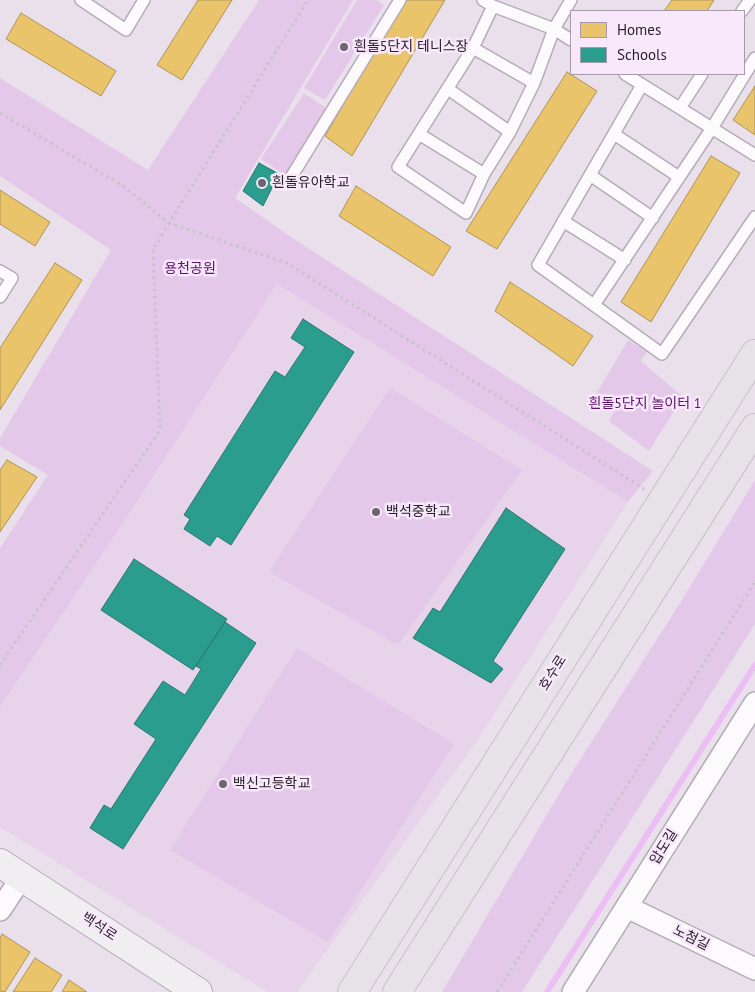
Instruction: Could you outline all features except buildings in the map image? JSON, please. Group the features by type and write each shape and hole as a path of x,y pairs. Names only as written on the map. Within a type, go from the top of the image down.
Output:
{"main road":[{"name":"호수로","path":"352,992 755,354"},
{"path":"397,992 755,428"},
{"name":"백석로","path":"11,870 198,992"}],"street":[{"name":"압도길","path":"573,992 755,702"},
{"path":"0,910 11,870"},
{"name":"노첨길","path":"627,907 755,969"}],"lane":[{"path":"81,0 126,30 144,0"},
{"path":"290,179 400,0"},
{"path":"570,39 554,29 488,3 473,48 398,167 466,213 484,174 510,132 534,83 554,29 571,0"},
{"path":"473,48 534,83"},
{"path":"745,74 755,58"},
{"path":"627,75 755,155"},
{"path":"680,108 701,75"},
{"path":"594,306 712,128 745,75"},
{"path":"642,85 538,265 662,354 755,217"},
{"path":"448,89 510,132"},
{"path":"420,134 484,174"},
{"path":"614,134 680,177"},
{"path":"590,175 653,218"},
{"path":"564,221 625,260"},
{"path":"0,271 12,278 0,297"}],"path":[{"path":"0,665 160,430 153,249 308,0"},
{"path":"0,113 123,186 170,223 287,263 641,486 646,492"},
{"path":"497,992 755,582"}],"shaded area":[{"path":"277,284 628,502 477,741 297,992 267,992 0,827 0,707 124,522"}],"green space":[{"name":"용천공원","path":"259,0 353,0 235,198 297,241 653,471 628,502 277,284 124,522 0,707 0,548 48,475 0,446 0,438 111,250 0,176 0,78 148,170"},
{"name":"흰돌5단지 테니스장","path":"357,0 377,0 384,5 325,100 304,88"},
{"path":"304,93 329,110 288,177 261,159"},
{"name":"흰돌5단지 놀이터 1","path":"628,340 647,352 641,361 683,397 649,451 609,421 616,408 596,394"},
{"path":"390,388 522,470 398,645 269,572"},
{"path":"755,480 755,624 522,992 442,992 571,774 680,603"},
{"path":"297,648 454,744 328,942 170,850"}],"waterway":[{"path":"547,992 755,665"}],"place":[{"name":"흰돌5단지 테니스장","path":"344,47"},
{"name":"흰돌유아학교","path":"262,183"},
{"name":"백석중학교","path":"376,512"},
{"name":"백신고등학교","path":"223,784"}]}
